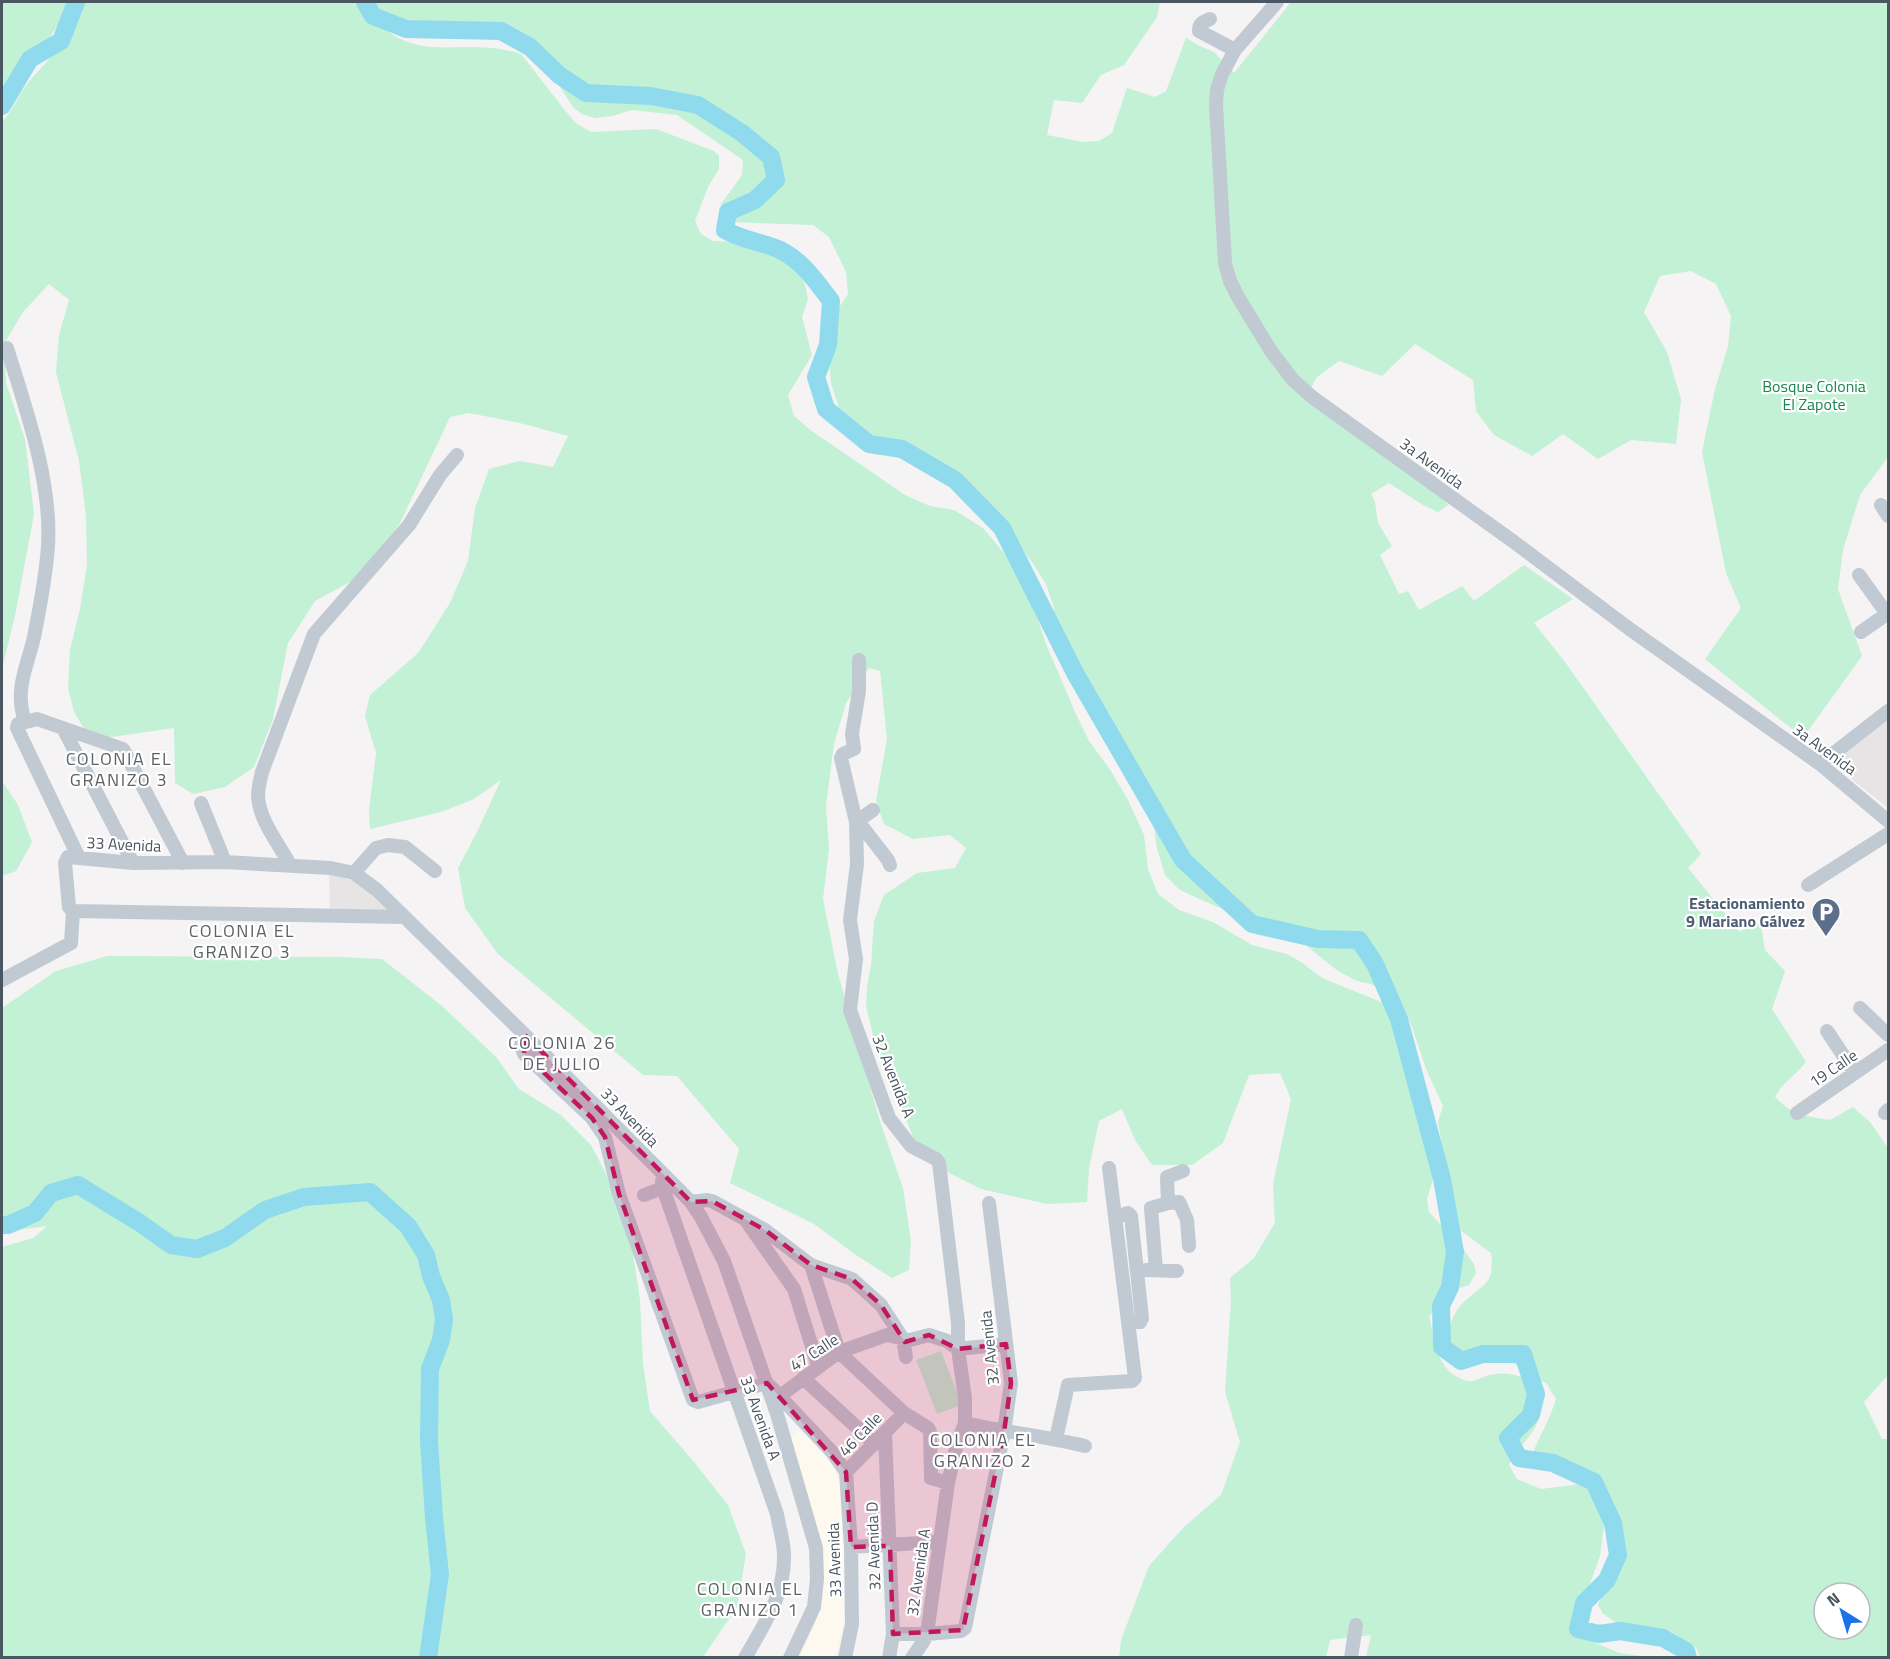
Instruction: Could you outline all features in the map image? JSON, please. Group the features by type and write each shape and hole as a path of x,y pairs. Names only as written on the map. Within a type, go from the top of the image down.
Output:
{"street":[{"name":"3a Avenida","path":"1277,2 1235,50 1222,74 1216,105 1225,263 1238,297 1282,367 1312,397 1820,764 1888,821"},
{"path":"1210,19 1202,22 1199,31 1235,50"},
{"path":"7,348 29,418 48,510 48,545 43,584 33,637 21,681 20,704 25,722"},
{"path":"290,865 264,817 259,805 258,793 262,772 314,634 409,525 440,475 457,455"},
{"path":"1859,575 1888,613 1861,632"},
{"name":"32 Avenida A","path":"860,660 860,691 852,734 860,744 853,751 843,754 841,758 856,822 856,864 850,920 856,959 850,1010 889,1118 911,1146 936,1159 939,1163 965,1398 965,1423 957,1444 948,1483 927,1634"},
{"path":"1820,764 1888,711"},
{"path":"72,858 17,728 18,724 37,719 123,749 183,863"},
{"path":"63,728 133,862"},
{"path":"201,803 225,862"},
{"path":"873,810 856,822 876,844 890,865"},
{"path":"1808,885 1888,834"},
{"path":"354,873 376,848 387,845 412,850 435,871"},
{"name":"33 Avenida","path":"2,980 71,943 72,911 69,907 72,858 133,862 225,862 331,868 354,873 377,890 691,1202 701,1217 724,1261 767,1383 783,1411 832,1452 846,1472 851,1547 852,1624 845,1658"},
{"path":"72,911 404,917"},
{"path":"1860,1008 1888,1035"},
{"path":"1827,1031 1855,1073"},
{"path":"525,1035 521,1045 524,1054 591,1118 604,1137 620,1194 693,1400 698,1402 767,1383"},
{"name":"19 Calle","path":"1797,1113 1888,1050"},
{"path":"1056,1439 1068,1385 1135,1380 1109,1168"},
{"name":"33 Avenida A","path":"660,1172 663,1188 777,1514 784,1554 778,1599 745,1658"},
{"path":"1168,1203 1167,1178 1183,1172"},
{"path":"644,1195 663,1188"},
{"path":"691,1202 712,1201 765,1230 811,1265 852,1279 881,1305 903,1340 906,1358"},
{"path":"1156,1270 1150,1210 1154,1206 1179,1202 1187,1220 1189,1246"},
{"name":"32 Avenida","path":"927,1634 963,1630 1004,1432 1011,1383 989,1203"},
{"path":"1116,1217 1128,1213 1131,1216 1138,1270 1142,1318 1140,1322 1128,1322"},
{"path":"743,1217 794,1289 818,1366"},
{"path":"811,1265 839,1352 904,1413"},
{"path":"1138,1270 1177,1271"},
{"name":"47 Calle","path":"780,1396 839,1352 886,1335 910,1340 929,1335 947,1341 958,1349"},
{"path":"958,1349 1006,1344"},
{"path":"803,1378 875,1444"},
{"name":"33 Avenida","path":"767,1383 780,1396 816,1548 817,1580 813,1607 790,1658"},
{"name":"46 Calle","path":"846,1472 904,1413 928,1428 930,1445"},
{"path":"965,1423 1084,1446"},
{"name":"32 Avenida D","path":"885,1433 893,1634 889,1658"},
{"path":"948,1483 931,1478 930,1445 957,1444"},
{"path":"851,1547 938,1542"},
{"path":"1351,1658 1356,1625"},
{"path":"893,1634 927,1634 912,1658"}],"highlighted area":[{"path":"525,1035 691,1202 712,1201 765,1230 811,1265 852,1279 881,1305 905,1342 929,1335 958,1349 1006,1344 1011,1383 1004,1432 963,1630 893,1634 890,1546 851,1547 846,1472 767,1383 693,1400 619,1194 605,1137 592,1118 524,1054"}],"shaded area":[{"path":"1888,712 1888,808 1825,758"},
{"path":"329,873 356,882 397,914 330,912"},
{"path":"797,1431 804,1433 818,1445 833,1464 843,1489 846,1511 844,1622 838,1650 833,1657 799,1657 816,1622 821,1588 792,1441 792,1435"}],"green space":[{"path":"2,2 69,2 53,33 2,106"},
{"path":"84,2 358,2 378,24 398,38 416,45 475,47 521,54 567,113 577,124 591,132 656,129 714,151 719,156 719,169 708,187 695,221 701,234 713,241 765,240 780,244 805,284 808,299 802,317 812,355 788,395 794,416 809,429 905,495 930,506 954,510 983,528 1015,566 1029,593 1046,644 1075,712 1089,741 1127,798 1144,835 1148,869 1158,894 1179,910 1213,922 1252,945 1287,954 1322,978 1381,1002 1402,1031 1420,1079 1430,1116 1436,1169 1427,1199 1429,1212 1464,1250 1474,1264 1476,1273 1469,1285 1454,1290 1440,1301 1429,1317 1439,1357 1448,1370 1465,1381 1473,1381 1495,1374 1508,1374 1521,1377 1535,1389 1540,1404 1536,1426 1515,1453 1509,1465 1517,1479 1541,1489 1581,1484 1595,1495 1605,1518 1600,1556 1579,1614 1579,1627 1586,1639 1620,1653 1648,1657 1366,1657 1371,1635 1330,1640 1326,1657 1119,1657 1121,1640 1149,1566 1183,1528 1221,1495 1240,1442 1225,1392 1231,1300 1230,1278 1254,1258 1275,1223 1273,1184 1291,1099 1280,1073 1249,1075 1223,1143 1192,1165 1152,1165 1135,1140 1122,1109 1099,1121 1089,1168 1087,1202 1047,1204 981,1189 949,1173 918,1149 875,1043 866,1006 874,921 884,895 917,873 955,868 966,848 950,835 913,839 884,824 876,801 887,739 880,671 869,668 846,703 834,744 826,806 829,849 823,899 838,974 879,1118 903,1188 911,1241 909,1270 892,1278 814,1224 730,1183 739,1149 677,1076 643,1075 498,954 465,908 458,868 501,780 472,800 441,812 370,829 369,810 376,753 365,716 370,695 419,652 450,603 468,561 475,508 489,469 520,461 553,467 568,436 520,423 469,413 450,417 400,523 361,576 315,601 288,643 273,719 254,767 225,787 193,794 175,783 174,728 91,740 74,712 68,688 70,650 87,565 86,516 79,461 56,372 59,335 69,300 49,284 23,312 4,344 6,383 25,439 34,514 15,616 2,669 2,122 28,83 69,36"},
{"name":"Bosque Colonia El Zapote","path":"371,2 1160,2 1157,17 1124,65 1101,75 1082,103 1054,100 1047,135 1083,142 1099,141 1112,133 1127,88 1155,97 1166,91 1186,38 1214,52 1234,73 1291,2 1888,2 1888,457 1860,495 1843,550 1838,589 1862,656 1803,738 1705,659 1741,608 1726,573 1702,452 1715,389 1728,346 1731,316 1716,284 1691,271 1660,276 1644,312 1667,352 1681,399 1676,444 1631,440 1598,459 1563,434 1532,456 1494,435 1476,411 1473,380 1415,344 1382,376 1339,361 1317,377 1307,395 1442,494 1448,505 1438,512 1389,483 1371,494 1375,502 1378,523 1392,546 1380,555 1399,594 1408,591 1419,610 1462,586 1474,601 1524,565 1573,599 1534,623 1565,662 1701,854 1688,868 1740,932 1755,921 1761,925 1765,950 1785,971 1772,1009 1806,1062 1775,1097 1794,1112 1830,1120 1853,1107 1870,1122 1888,1148 1888,1375 1864,1402 1882,1439 1888,1439 1888,1657 1700,1657 1697,1649 1672,1632 1620,1625 1603,1614 1598,1605 1611,1572 1616,1531 1603,1495 1583,1477 1541,1465 1531,1458 1556,1399 1547,1384 1515,1364 1497,1360 1474,1365 1455,1359 1446,1337 1452,1319 1460,1307 1489,1278 1492,1264 1491,1253 1441,1216 1437,1203 1445,1187 1445,1165 1438,1122 1443,1106 1426,1069 1404,1009 1386,991 1357,981 1338,971 1293,935 1275,932 1180,890 1165,875 1157,848 1153,820 1125,752 1110,721 1070,658 1054,623 1054,608 1046,584 1034,565 989,506 963,485 929,475 866,439 849,416 839,408 831,383 826,327 848,294 846,272 829,237 813,225 729,222 720,217 721,204 742,175 743,160 677,115 632,110 595,118 582,114 574,108 537,56 511,39 464,34 409,37 398,34 383,20"},
{"path":"2,781 18,805 32,842 16,871 2,876"},
{"path":"107,956 382,959 442,1006 496,1057 519,1089 561,1115 591,1145 627,1214 640,1300 643,1364 650,1411 728,1505 746,1554 737,1607 703,1657 2,1657 2,1247 33,1238 47,1226 2,1232 2,1008 56,971"},
{"path":"941,1351 962,1405 937,1414 916,1360"}],"waterway":[{"path":"2,106 30,59 61,41 76,2"},
{"path":"365,2 373,16 406,29 501,31 530,47 559,75 586,93 651,96 698,105 742,133 771,157 776,180 755,200 728,212 725,230 791,256 806,270 831,301 828,345 816,377 826,409 869,444 902,449 955,480 1002,528 1075,673 1183,860 1252,924 1318,939 1359,940 1375,964 1399,1019 1442,1179 1455,1252 1450,1287 1441,1306 1442,1347 1461,1361 1483,1354 1523,1354 1536,1394 1531,1415 1508,1438 1519,1458 1553,1463 1594,1482 1613,1523 1618,1555 1607,1580 1584,1603 1578,1629 1599,1634 1620,1631 1663,1638 1686,1651 1688,1658"},
{"path":"2,1225 8,1225 35,1213 51,1193 78,1185 171,1245 197,1249 225,1238 265,1210 304,1197 370,1192 408,1226 426,1255 431,1276 441,1300 444,1319 441,1340 430,1369 429,1441 440,1574 428,1658"}],"place":[{"name":"Estacionamiento 9 Mariano Gálvez","path":"1826,938"}],"district":[{"name":"COLONIA EL GRANIZO 3","path":"119,768"},
{"name":"COLONIA EL GRANIZO 3","path":"242,940"},
{"name":"COLONIA 26 DE JULIO","path":"562,1052"},
{"name":"COLONIA EL GRANIZO 2","path":"983,1449"},
{"name":"COLONIA EL GRANIZO 1","path":"750,1598"}]}
